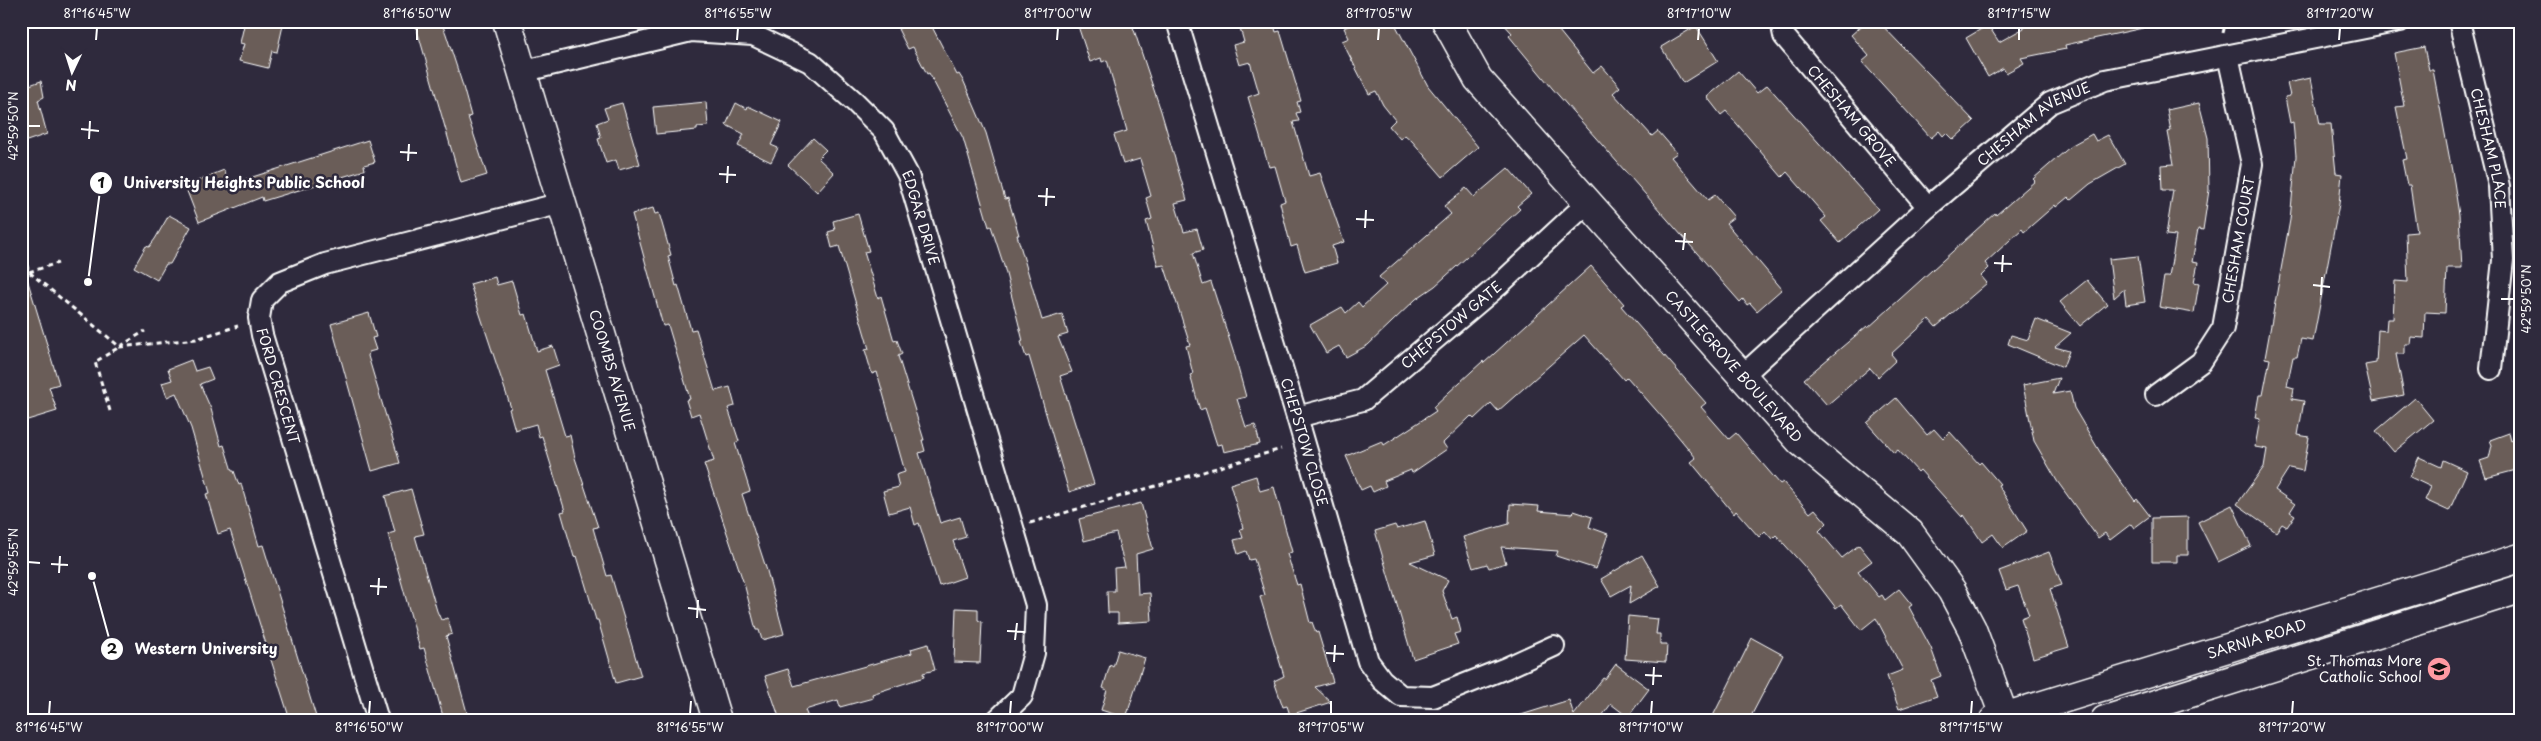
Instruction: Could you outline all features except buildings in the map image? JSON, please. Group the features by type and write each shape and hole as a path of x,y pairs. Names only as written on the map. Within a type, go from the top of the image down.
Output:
{"street":[{"name":"COOMBS AVENUE","path":"507,21 717,720"},
{"name":"CHEPSTOW CLOSE","path":"1177,21 1297,417 1368,660 1382,680 1401,696 1432,697 1506,668 1554,646"},
{"name":"CASTLEGROVE BOULEVARD","path":"1446,21 1478,79 1741,377 1800,440 1910,533 1952,591 1972,629 2001,719"},
{"name":"CHESHAM GROVE","path":"1781,21 1784,36 1928,207"},
{"name":"CHESHAM AVENUE","path":"1741,377 1928,207 2050,103 2105,80 2400,21"},
{"name":"CHESHAM PLACE","path":"2459,21 2499,186 2503,260 2491,369"},
{"name":"EDGAR DRIVE","path":"521,72 691,31 756,28 810,62 884,131 908,174 1036,605 1034,653 1022,696 997,720"},
{"name":"CHESHAM COURT","path":"2156,395 2201,362 2223,328 2252,164 2228,56"},
{"name":"CHEPSTOW GATE","path":"1297,417 1363,400 1500,284 1587,203"},
{"name":"FORD CRESCENT","path":"378,720 262,335 259,318 262,300 280,282 325,264 562,204"},
{"name":"SARNIA ROAD","path":"2001,719 2520,558"},
{"path":"2105,720 2520,589"}],"path":[{"path":"2223,33 2226,21"},
{"path":"21,247 28,272 120,347 196,339 238,326"},
{"path":"28,272 58,264"},
{"path":"110,411 95,362 145,331"},
{"path":"1013,528 1281,449"}],"place":[{"name":"University Heights Public School","path":"88,282"},
{"name":"Western University","path":"92,576"},
{"name":"St. Thomas More Catholic School","path":"2439,669"}]}
